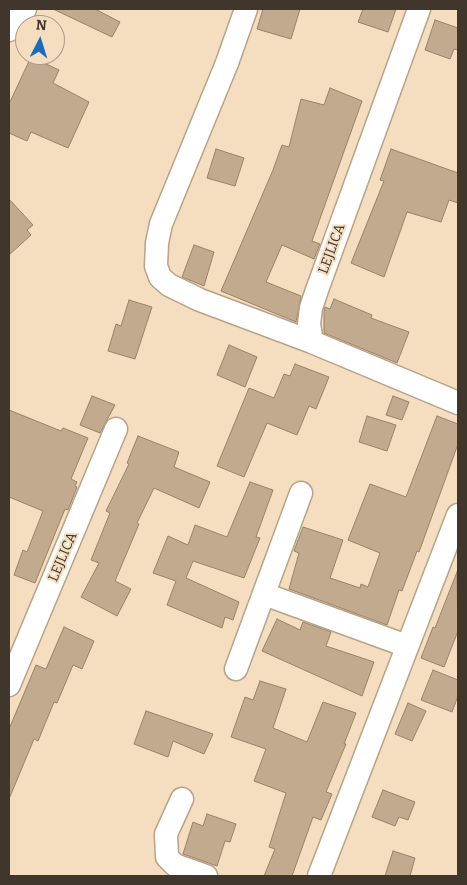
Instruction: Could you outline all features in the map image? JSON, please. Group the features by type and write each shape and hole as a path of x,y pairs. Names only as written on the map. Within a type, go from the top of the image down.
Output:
{"street":[{"path":"9,30 25,9"},
{"path":"246,9 227,63 161,224 157,242 156,266 160,277 169,285 192,296 312,342 458,403"},
{"name":"LEJLICA","path":"312,342 309,324 311,308 419,9"},
{"name":"LEJLICA","path":"9,685 116,429"},
{"path":"236,669 301,493"},
{"path":"319,876 458,515"},
{"path":"264,594 407,646"},
{"path":"182,798 166,834 167,857 175,865 206,876"}],"building":[{"path":"53,9 95,9 120,22 112,37"},
{"path":"263,9 300,9 291,39 257,29"},
{"path":"363,9 396,9 388,32 358,22"},
{"path":"435,20 458,28 458,50 454,49 450,59 425,50"},
{"path":"27,65 48,65 59,70 53,83 89,102 68,148 31,132 27,141 9,133 9,104"},
{"path":"330,88 362,101 312,241 320,244 314,259 282,245 266,282 301,296 296,322 221,291 282,145 289,147 301,99 324,105"},
{"path":"216,149 244,158 235,186 207,178"},
{"path":"391,149 458,173 458,203 449,200 441,222 407,212 384,277 351,263 384,181 380,180"},
{"path":"9,199 33,225 27,230 31,235 9,255"},
{"path":"194,245 214,252 204,286 182,277"},
{"path":"334,299 372,315 371,318 409,332 397,363 324,333 325,307 330,309"},
{"path":"129,300 152,307 135,359 108,351 116,324 121,326"},
{"path":"229,345 257,357 245,387 217,375"},
{"path":"295,364 329,377 316,409 309,406 297,435 267,423 244,477 217,466 249,388 274,398 284,374 290,376"},
{"path":"92,396 115,405 100,433 80,425"},
{"path":"393,396 409,402 402,420 386,415"},
{"path":"9,410 61,431 63,428 88,438 71,479 77,482 75,486 77,487 68,510 65,509 35,583 14,575 23,550 27,552 43,511 9,497"},
{"path":"367,416 396,425 387,451 359,442"},
{"path":"437,416 458,424 458,444 419,552 417,551 402,591 399,590 387,625 289,589 299,553 294,551 303,527 343,540 330,578 360,588 361,584 368,587 380,553 348,540 370,484 406,497"},
{"path":"138,436 179,452 174,467 210,482 199,508 154,488 137,523 139,524 115,581 131,589 117,616 81,597 99,563 91,560 110,513 106,511 129,464 127,463"},
{"path":"250,482 273,490 256,537 260,538 244,578 193,561 186,578 239,602 233,620 225,617 222,628 167,605 176,581 153,573 168,536 188,545 195,525 227,537"},
{"path":"457,572 458,631 444,667 421,658"},
{"path":"277,619 300,630 303,622 331,632 326,646 374,662 362,696 262,651"},
{"path":"64,627 94,641 82,669 73,665 57,703 54,702 38,741 34,739 9,799 9,729 36,665 46,669"},
{"path":"433,670 458,680 458,696 452,712 421,700"},
{"path":"260,681 286,689 273,728 307,742 323,702 356,713 344,744 346,744 326,792 332,794 321,820 313,817 292,876 264,876 275,849 269,847 286,793 254,781 266,749 231,737 245,697 253,700"},
{"path":"408,703 426,711 412,741 395,734"},
{"path":"146,711 213,734 204,754 173,741 168,757 134,744"},
{"path":"383,790 415,802 408,820 399,817 395,826 372,817"},
{"path":"207,814 236,824 230,842 225,841 217,866 183,854 193,822 203,826"},
{"path":"393,851 415,858 410,876 385,876"}]}
